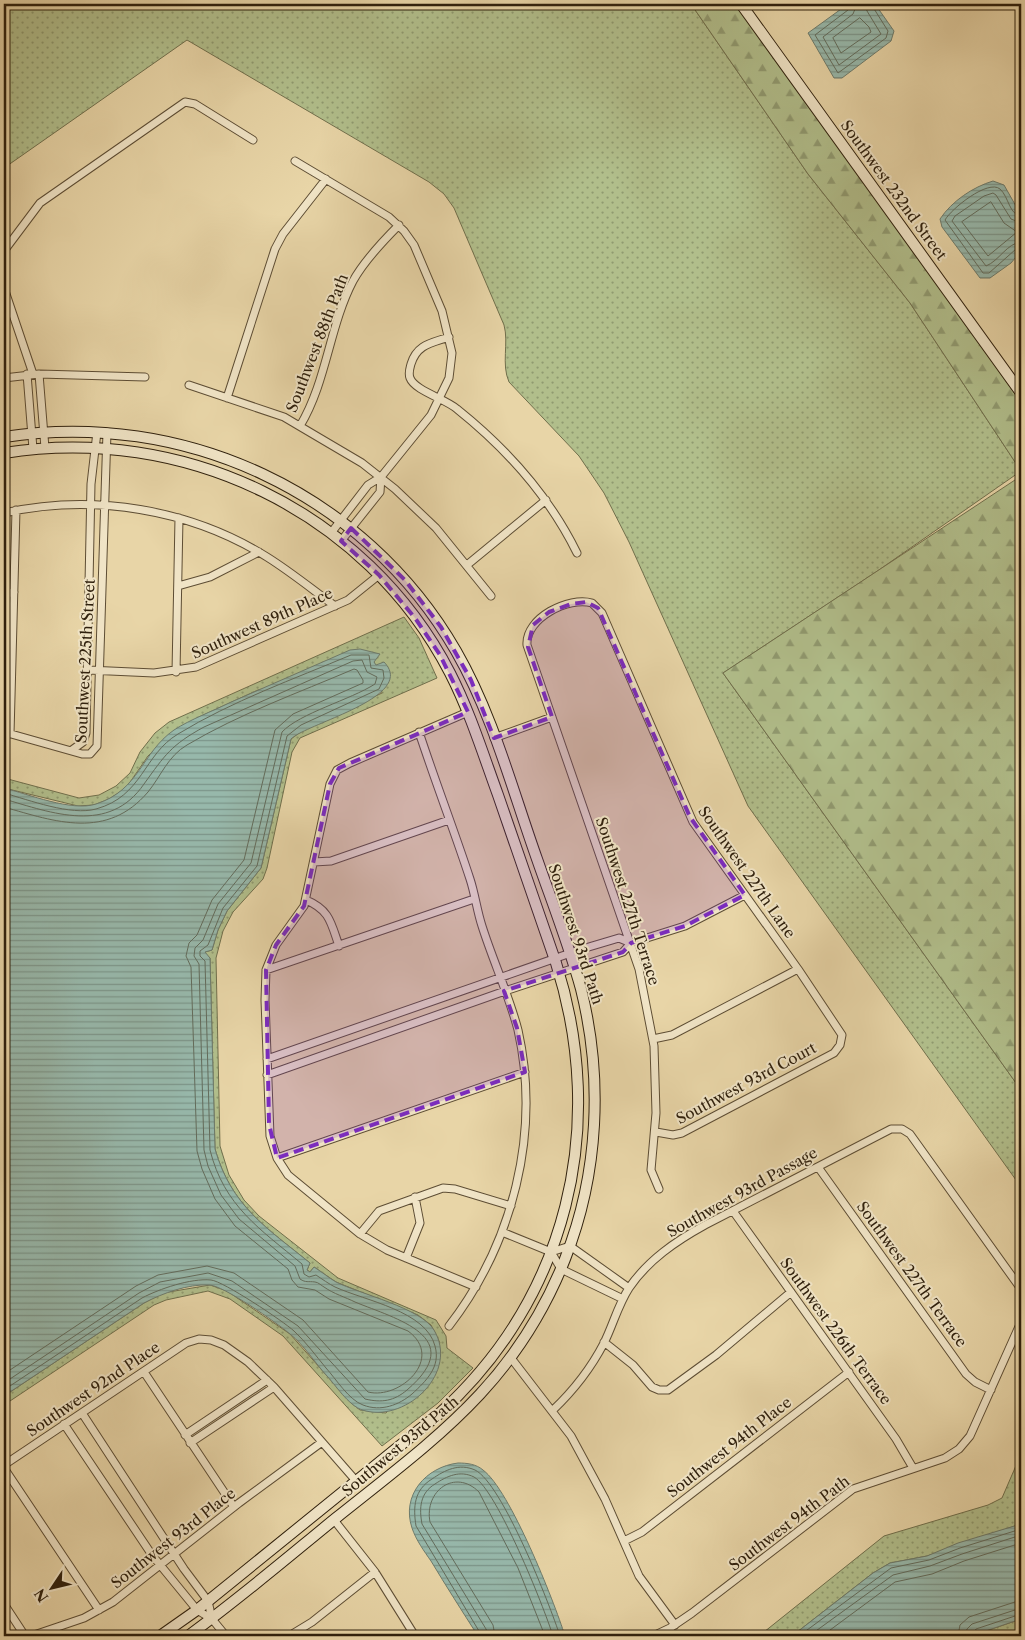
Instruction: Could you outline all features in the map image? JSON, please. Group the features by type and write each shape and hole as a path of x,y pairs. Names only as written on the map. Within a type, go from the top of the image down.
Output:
{"street":[{"name":"Southwest 232nd Street","path":"741,4 1021,393"},
{"path":"4,251 40,203 185,102 195,104 253,140"},
{"path":"295,161 399,225 414,245 442,311 452,353 450,378 431,414 382,478 368,485 331,533"},
{"path":"227,398 277,244 326,179"},
{"name":"Southwest 88th Path","path":"300,426 310,409 352,283 367,262 399,225"},
{"path":"4,288 33,374 44,432 45,448"},
{"path":"449,337 419,348 409,376 415,385 456,408 504,450 546,500 577,553"},
{"path":"33,374 33,449"},
{"path":"4,378 33,374 145,377"},
{"path":"189,385 279,414 382,478 442,534 491,596"},
{"name":"Southwest 93rd Path","path":"4,437 44,432 102,432 170,441 234,460 282,483 340,520 351,528 405,580 442,628 471,680 494,738 570,953 591,1043 595,1110 587,1185 570,1246 561,1269 537,1318 511,1358 485,1391 458,1418 188,1636"},
{"name":"Southwest 225th Street","path":"72,750 81,744 86,736 91,505 95,447 102,432"},
{"name":"Southwest 225th Street","path":"72,750 86,754 95,750 97,746 108,448 102,432"},
{"name":"Southwest 93rd Path","path":"4,453 45,448 108,448 169,457 226,475 281,500 342,541 379,575 406,606 428,636 451,674 468,712 555,958 574,1034 579,1109 571,1184 551,1252 520,1316 500,1347 476,1377 439,1414 197,1610 160,1636"},
{"path":"342,541 380,492 382,478"},
{"path":"467,565 546,500"},
{"path":"4,513 16,510 105,505 179,518 219,532 259,552 335,606"},
{"path":"16,510 12,675 7,733 72,750"},
{"path":"176,672 179,518"},
{"path":"178,586 210,577 259,552"},
{"name":"Southwest 89th Place","path":"88,670 176,672 202,665 335,606 356,595 379,575"},
{"path":"4,594 14,592"},
{"name":"Southwest 227th Terrace","path":"592,603 581,602 557,608 542,616 530,629 527,638 528,649 631,943 642,980 653,1039 656,1079 656,1132 651,1170 659,1189"},
{"name":"Southwest 227th Lane","path":"592,603 602,614 690,817 838,1026 842,1040"},
{"path":"4,678 12,675"},
{"path":"468,712 419,732 335,772 330,784 306,900 300,915 276,945 266,970 267,1075 270,1136 277,1158 295,1181 360,1234 406,1258 476,1287"},
{"path":"494,738 552,718"},
{"path":"419,732 471,882 474,898 517,1028 525,1072 524,1144 510,1206 502,1232 476,1287 449,1326"},
{"path":"314,862 331,861 450,820"},
{"path":"267,1075 574,967 623,952 631,943 685,926 745,895"},
{"path":"266,970 474,898"},
{"path":"306,900 320,906 326,913 339,946"},
{"path":"267,1059 570,953 619,938 631,943"},
{"path":"653,1039 676,1034 798,969"},
{"name":"Southwest 93rd Court","path":"656,1132 670,1135 682,1133 834,1053 842,1040"},
{"path":"277,1158 525,1072"},
{"name":"Southwest 93rd Passage","path":"553,1410 581,1380 604,1342 629,1288 650,1264 670,1247 733,1211 890,1128 902,1129 912,1136 1021,1289"},
{"name":"Southwest 227th Terrace","path":"818,1166 966,1374 974,1382 991,1390"},
{"path":"360,1234 379,1210 438,1189 451,1188 510,1206"},
{"path":"406,1258 420,1223 415,1197"},
{"name":"Southwest 226th Terrace","path":"733,1211 902,1447 913,1468"},
{"path":"502,1232 551,1252 561,1269 623,1299"},
{"path":"551,1252 570,1246 629,1288"},
{"path":"604,1342 634,1365 650,1385 659,1390 668,1390 791,1292"},
{"name":"Southwest 94th Path","path":"653,1636 675,1625 847,1493 856,1488 945,1458 963,1446 970,1436 1021,1322"},
{"name":"Southwest 92nd Place","path":"4,1466 186,1343 200,1339 211,1340 224,1346 244,1360 267,1380"},
{"path":"511,1358 553,1410 571,1436 596,1482 639,1576 675,1625"},
{"path":"144,1372 234,1506"},
{"name":"Southwest 94th Place","path":"624,1541 642,1532 849,1372"},
{"path":"185,1435 267,1380 357,1482"},
{"path":"190,1443 274,1387"},
{"path":"82,1413 174,1554 208,1601 212,1618"},
{"path":"64,1424 161,1565 197,1610 212,1618 226,1636"},
{"name":"Southwest 93rd Place","path":"31,1636 77,1621 119,1598 234,1506 322,1442"},
{"path":"4,1466 99,1610"},
{"path":"334,1520 375,1572 415,1636"},
{"path":"289,1636 300,1634 375,1572"},
{"path":"4,1604 25,1636"}],"highlighted area":[{"path":"351,528 405,580 441,627 471,680 494,738 552,717 528,647 533,625 549,612 571,604 586,602 598,608 690,817 745,895 685,926 631,943 623,952 504,991 517,1028 525,1072 277,1158 269,1124 266,970 276,945 304,906 330,784 339,768 468,712 440,655 415,618 379,575 341,541"}],"green space":[{"path":"4,4 691,4 808,174 910,303 1021,471 876,572 723,673 1021,1090 1021,1187 748,806 629,542 604,493 579,456 509,382 505,361 506,339 504,325 454,208 444,194 429,182 187,40 4,168"},
{"path":"691,4 736,4 1021,402 1021,471 910,303 808,174"},
{"path":"1021,476 1021,1090 723,673"},
{"path":"404,617 419,638 437,678 300,738 292,752 263,879 233,912 223,931 216,958 220,1146 229,1175 244,1200 259,1216 338,1278 436,1320 446,1336 447,1348 473,1368 438,1403 382,1446 283,1336 230,1299 208,1291 166,1300 154,1305 4,1405 4,1396 144,1303 163,1293 210,1285 227,1291 290,1334 351,1403 360,1410 386,1413 440,1343 431,1325 418,1315 336,1282 314,1267 310,1272 307,1270 310,1263 265,1227 241,1201 222,1169 215,1149 210,958 205,952 212,950 218,930 227,911 261,868 291,739 303,730 382,693 374,662 258,690 199,717 174,731 148,756 126,788 109,799 94,805 78,806 4,788 4,778 79,798 99,795 116,786 130,773 140,752 155,733 169,722"},
{"path":"1021,1454 1021,1524 927,1556 890,1563 873,1573 792,1636 759,1636 884,1536 988,1505 1002,1498"},
{"path":"1021,1619 1021,1636 971,1636"}],"water":[{"path":"848,4 875,4 894,31 891,41 842,78 834,78 808,33"},
{"path":"993,181 1004,185 1021,215 1021,251 1011,263 990,278 980,278 942,227 940,219 951,206 964,196 978,187"},
{"path":"360,649 380,654 374,662 376,665 384,662 390,675 386,687 374,698 356,708 291,739 261,868 227,911 218,930 212,950 205,952 210,958 215,1149 222,1169 241,1201 265,1227 310,1263 307,1270 310,1272 314,1267 336,1282 404,1308 427,1322 434,1330 440,1346 440,1362 435,1377 413,1401 398,1408 382,1412 360,1409 345,1397 295,1338 250,1305 226,1291 209,1285 201,1285 176,1290 144,1303 4,1396 4,788 63,804 86,806 96,804 111,798 122,790 154,749 174,730 229,703 350,650"},
{"path":"458,1463 471,1464 483,1470 494,1481 506,1499 530,1547 565,1636 478,1636 420,1545 412,1528 410,1516 410,1504 413,1494 426,1477 436,1470"},
{"path":"1021,1524 1021,1619 971,1636 792,1636 873,1573 890,1563 927,1556 958,1543"}]}
